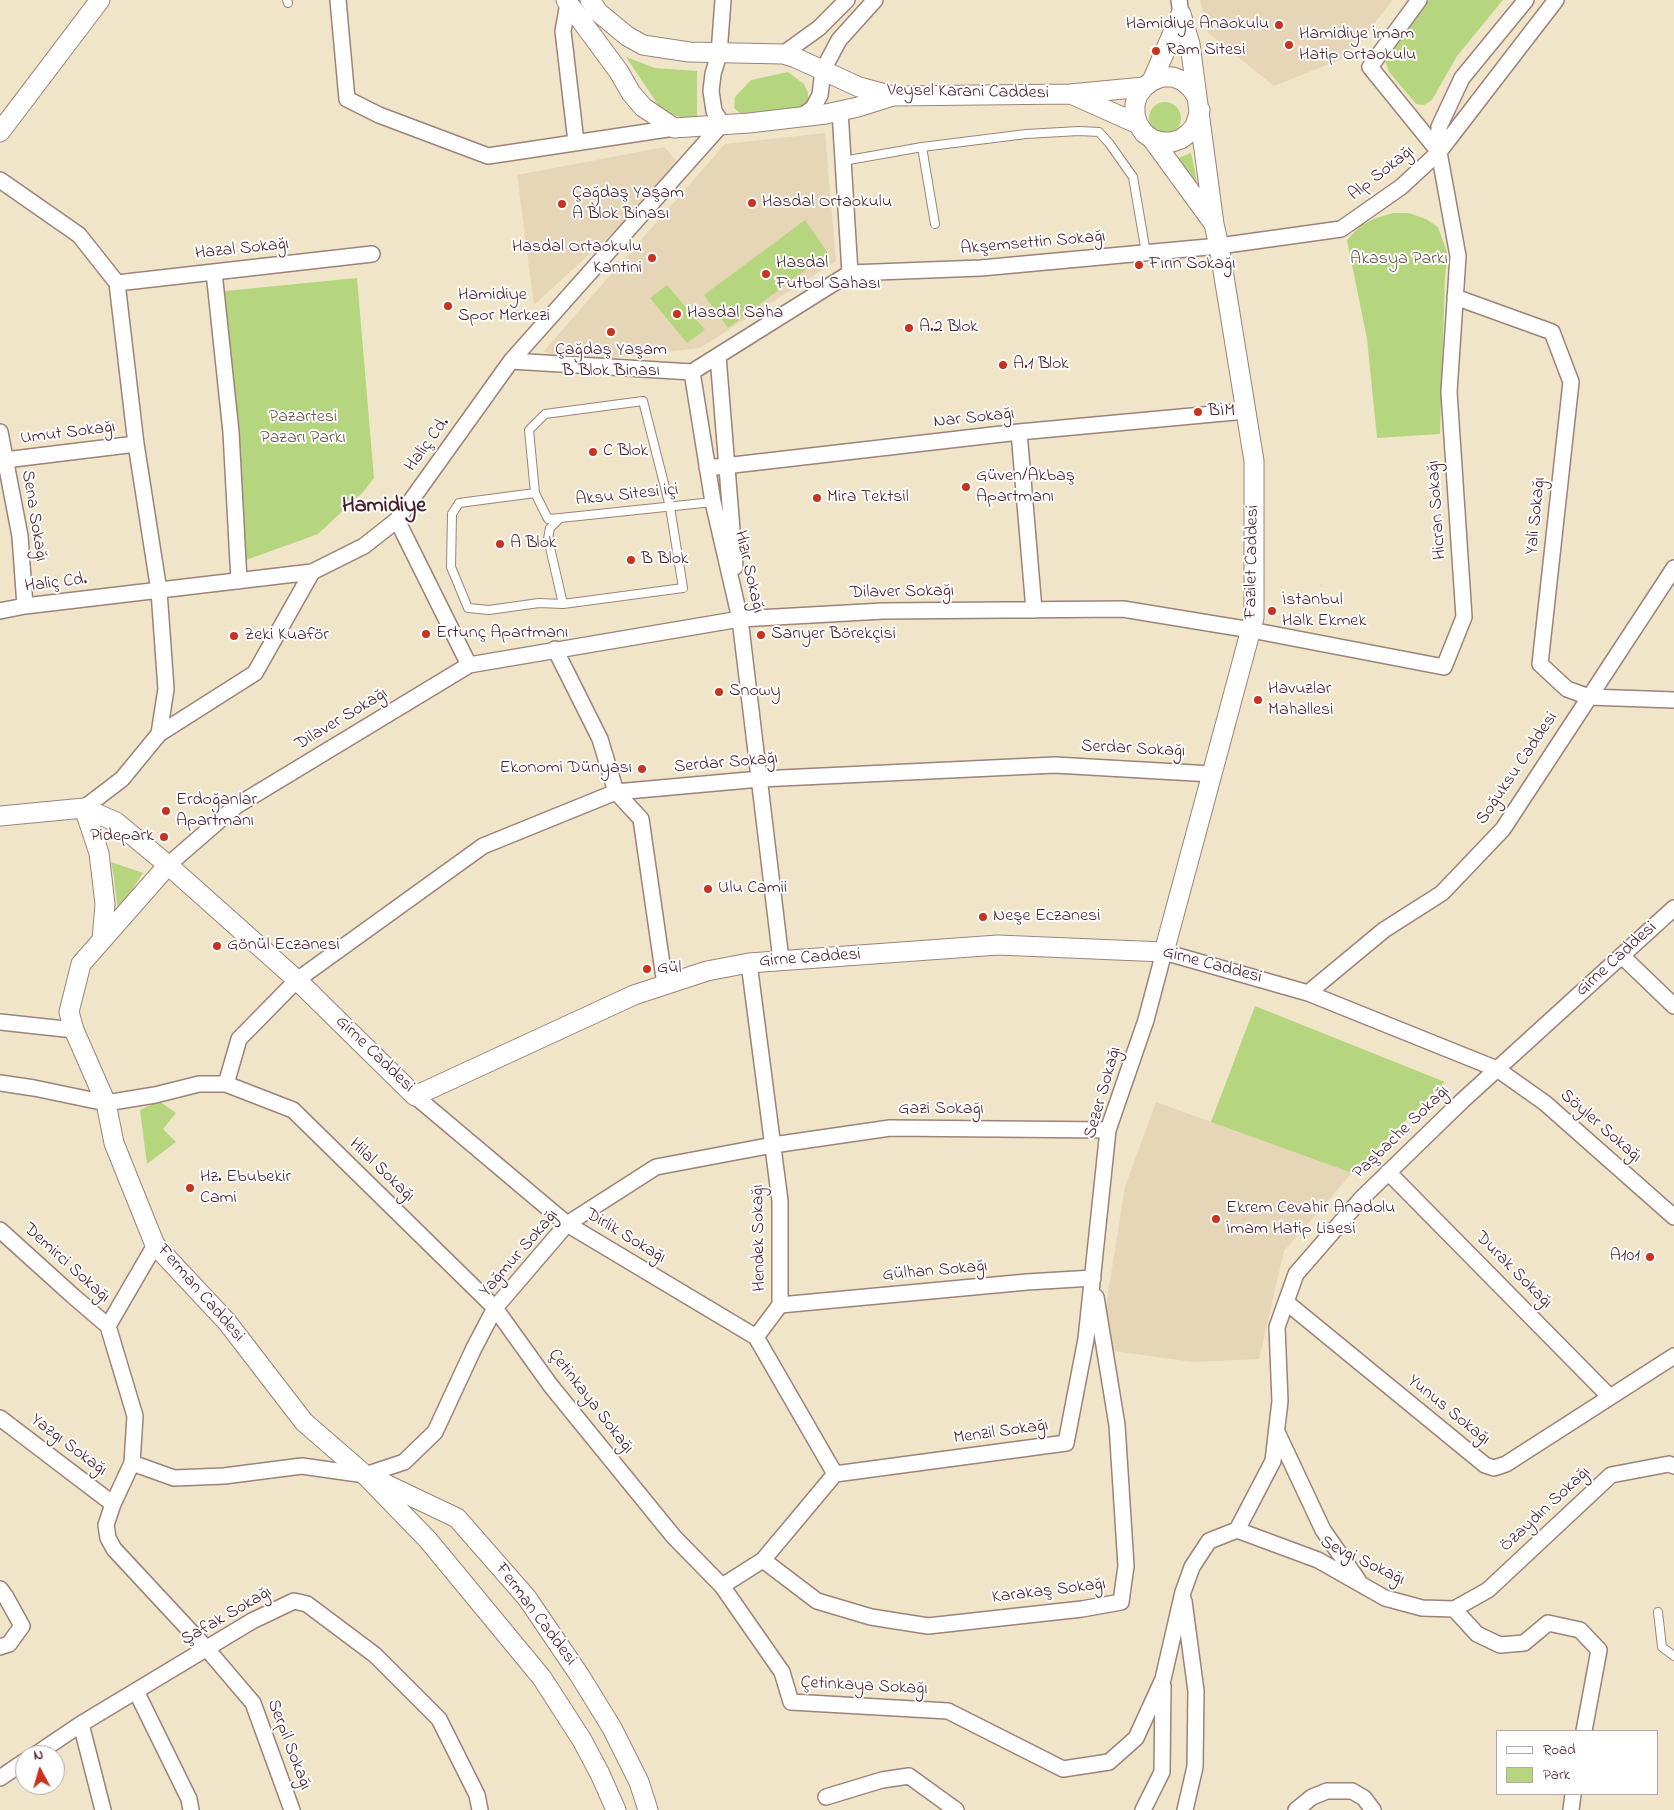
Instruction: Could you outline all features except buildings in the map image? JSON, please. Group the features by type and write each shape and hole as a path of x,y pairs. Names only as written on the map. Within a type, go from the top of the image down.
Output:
{"street":[{"path":"338,0 347,99 379,115 488,156 674,128 799,118 858,107 893,96"},
{"name":"Veysel Karani Caddesi","path":"590,0 598,12 626,36 643,45 665,50 719,54 783,54 796,58 859,87 893,96 1070,94 1148,84"},
{"path":"722,124 714,111 711,91 713,74 719,54 723,0"},
{"path":"783,54 819,28 847,0"},
{"path":"799,118 813,108 820,96 823,70 839,40 875,0"},
{"name":"Alp Sokağı","path":"1219,246 1341,229 1401,187 1439,152 1370,67 1419,0"},
{"name":"Hicran Sokağı","path":"1251,630 1444,667 1464,617 1450,392 1458,256 1439,152 1438,127 1462,78 1526,0"},
{"path":"1439,152 1556,0"},
{"path":"0,132 98,1"},
{"path":"567,2 563,31 576,142"},
{"path":"567,2 619,72 631,93 643,107 674,128"},
{"path":"1180,7 1148,84 1138,95 1135,104 1135,115 1144,133 1152,139 1214,224"},
{"name":"Fazilet Caddesi","path":"1164,952 1254,618 1254,461 1214,224 1190,44 1180,7"},
{"path":"1148,84 1162,77 1183,81 1191,88 1198,102 1199,116 1196,126 1189,133 1181,139 1172,142 1152,139"},
{"path":"1070,94 1138,124"},
{"path":"840,111 850,273"},
{"name":"Haliç Cd.","path":"0,611 25,606 312,572 364,546 397,520 511,361 722,124"},
{"path":"0,180 79,235 117,283 136,444 159,591 166,689 159,734"},
{"name":"Akşemsettin Sokağı","path":"692,372 850,273 981,268 1219,246"},
{"name":"Hazal Sokağı","path":"117,283 372,254"},
{"path":"214,272 231,432 239,581"},
{"name":"Yali Sokağı","path":"1455,297 1552,332 1571,382 1540,664 1567,689 1589,697 1674,700"},
{"path":"718,356 740,619"},
{"path":"511,361 692,372"},
{"name":"Hızır Sokağı","path":"692,372 713,502 740,619 781,960"},
{"name":"Nar Sokağı","path":"707,468 1019,432 1246,411"},
{"name":"Sena Sokağı","path":"0,432 20,536 25,606"},
{"path":"1019,432 1034,610"},
{"name":"Umut Sokağı","path":"5,460 136,444"},
{"path":"397,520 468,665"},
{"name":"Soğuksu Caddesi","path":"1308,993 1384,930 1442,893 1503,828 1674,568"},
{"path":"102,940 105,904 99,853 84,808 122,779 159,734 255,673 312,572"},
{"name":"Dilaver Sokağı","path":"168,865 236,806 468,665 740,619 883,611 1122,609 1251,630"},
{"path":"555,649 600,739 616,792 641,819 665,985"},
{"name":"Serdar Sokağı","path":"226,1084 239,1039 297,980 483,846 616,792 760,779 1055,765 1212,774"},
{"name":"Girne Caddesi","path":"0,816 84,808 116,822 168,865 297,980 415,1096 634,995 707,971 749,963 781,960 998,945 1164,952 1308,993 1497,1069 1674,908"},
{"name":"Ferman Caddesi","path":"168,865 82,964 69,1012 74,1030 106,1103 114,1144 155,1245 227,1322 304,1422 365,1474 428,1540 542,1678 582,1740 616,1810"},
{"name":"Sezer Sokağı","path":"1093,1278 1108,1130 1146,1020 1164,952"},
{"path":"1622,956 1674,1006"},
{"name":"Hendek Sokağı","path":"749,963 780,1201 780,1305 756,1337"},
{"path":"0,1022 74,1030"},
{"name":"Paşbache Sokağı","path":"1237,1530 1273,1461 1280,1401 1277,1327 1296,1274 1362,1198 1497,1069"},
{"name":"Söyler Sokağı","path":"1497,1069 1544,1103 1674,1217"},
{"path":"0,1082 106,1103 199,1084 226,1084"},
{"name":"Hilal Sokağı","path":"226,1084 292,1110 495,1308"},
{"name":"Dirlik Sokağı","path":"415,1096 567,1224 756,1337"},
{"name":"Gazi Sokağı","path":"774,1145 890,1128 1108,1130"},
{"name":"Yağmur Sokağı","path":"365,1474 404,1462 434,1432 495,1308 567,1224 656,1167 774,1145"},
{"name":"Durak Sokağı","path":"1388,1172 1610,1397"},
{"name":"Demirci Sokağı","path":"0,1230 108,1326"},
{"path":"155,1245 108,1326 135,1416 132,1463 174,1478 224,1476 302,1466 365,1474"},
{"name":"Gülhan Sokağı","path":"780,1305 1028,1282 1093,1278"},
{"name":"Menzil Sokağı","path":"835,1474 1066,1443 1086,1339 1093,1278"},
{"name":"Karakaş Sokağı","path":"763,1560 817,1601 871,1617 928,1626 1082,1609 1121,1602 1126,1566 1117,1425 1093,1278"},
{"name":"Yunus Sokağı","path":"1286,1302 1485,1465 1494,1468 1506,1464 1674,1356"},
{"name":"Çetinkaya Sokağı","path":"495,1308 552,1386 668,1529 722,1586 782,1672 791,1702 948,1711 1063,1769 1108,1762 1136,1738 1163,1679 1183,1592 1192,1567 1209,1541 1237,1530"},
{"path":"722,1586 763,1560 835,1474 756,1337"},
{"name":"Yazgı Sokağı","path":"0,1418 113,1504"},
{"path":"1276,1430 1323,1530 1362,1585"},
{"name":"Serpil Sokağı","path":"132,1463 113,1504 106,1525 108,1538 114,1549 207,1649 253,1702 292,1810"},
{"name":"Özaydın Sokağı","path":"1454,1609 1488,1590 1611,1475 1669,1464 1674,1466"},
{"name":"Ferman Caddesi","path":"365,1474 457,1518 526,1598 580,1676 612,1728 639,1782 648,1810"},
{"name":"Sevgi Sokağı","path":"1237,1530 1318,1560 1385,1598 1422,1608 1454,1609"},
{"path":"0,1589 22,1626 9,1644 0,1647"},
{"path":"1183,1592 1196,1691 1195,1767 1185,1810"},
{"name":"Şafak Sokağı","path":"50,1745 81,1724 252,1621 294,1601 308,1604 375,1655 439,1719 477,1795 480,1810"},
{"path":"1454,1609 1477,1634 1500,1645 1524,1643 1548,1623 1580,1630 1599,1650 1584,1730"},
{"path":"1144,1810 1162,1772 1163,1679"},
{"path":"136,1691 189,1799 191,1810"},
{"path":"81,1724 103,1810"},
{"path":"0,1778 15,1768"},
{"path":"826,1797 882,1780 909,1776 956,1810"},
{"path":"1296,1810 1312,1798 1327,1791 1352,1791 1366,1806"},
{"path":"1571,1810 1573,1795"}],"lane":[{"path":"844,161 922,147 1026,134 1079,131 1099,132 1133,176 1146,253"},
{"path":"922,147 935,224"},
{"path":"535,493 459,503 452,514 452,567 468,608 489,610 539,604 563,604 683,588 670,507 643,401 545,414 529,430 535,493 548,519 560,518"},
{"name":"Aksu Sitesi içi","path":"563,604 548,539 550,528 560,518 713,502"},
{"path":"1658,1612 1662,1647 1674,1656"}],"shaded area":[{"name":"Hamidiye İmam Hatip Ortaokulu","path":"1200,0 1393,0 1347,57 1274,86 1208,33"},
{"name":"Hasdal Ortaokulu","path":"825,133 836,261 700,348 583,361 543,352 725,144"},
{"path":"665,147 682,169 534,305 517,175"},
{"name":"Ekrem Cevahir Anadolu İmam Hatip Lisesi","path":"1156,1102 1352,1173 1284,1251 1259,1359 1193,1362 1099,1349 1125,1187"}],"green space":[{"path":"1429,0 1503,0 1457,56 1432,100 1424,105 1416,104 1389,72 1384,57"},
{"path":"626,57 655,68 697,71 697,120 663,112"},
{"path":"788,72 804,84 808,93 808,101 798,111 756,116 741,114 734,108 735,97 751,80"},
{"path":"1165,102 1171,103 1176,107 1180,112 1180,124 1176,129 1171,133 1165,134 1159,133 1154,129 1150,124 1149,118 1150,112 1154,107 1159,103"},
{"path":"1191,153 1200,196 1173,160"},
{"name":"Akasya Parkı","path":"1393,213 1409,213 1426,219 1438,227 1448,255 1445,276 1440,434 1377,438 1367,339 1347,240 1360,226 1376,218"},
{"name":"Hasdal Futbol Sahası","path":"805,220 828,253 728,328 704,295"},
{"name":"Pazartesi Pazarı Parkı","path":"357,278 374,478 363,492 318,534 246,560 225,291"},
{"name":"Hasdal Saha","path":"667,285 705,330 687,343 650,298"},
{"path":"111,862 143,873 118,911 114,878"},
{"path":"1255,1006 1445,1082 1352,1173 1211,1122"},
{"path":"159,1101 176,1113 163,1129 176,1142 147,1164 140,1110"}],"place":[{"name":"Hamidiye Anaokulu","path":"1279,25"},
{"name":"Hamidiye İmam Hatip Ortaokulu","path":"1289,45"},
{"name":"Ram Sitesi","path":"1156,51"},
{"name":"Hasdal Ortaokulu","path":"752,203"},
{"name":"Çağdaş Yaşam A Blok Binası","path":"562,204"},
{"name":"Hasdal Ortaokulu Kantini","path":"652,258"},
{"name":"Fırın Sokağı","path":"1139,265"},
{"name":"Hasdal Futbol Sahası","path":"766,274"},
{"name":"Hamidiye Spor Merkezi","path":"448,306"},
{"name":"Hasdal Saha","path":"677,314"},
{"name":"A.2 Blok","path":"909,328"},
{"name":"Çağdaş Yaşam B Blok Binası","path":"611,332"},
{"name":"A.1 Blok","path":"1003,365"},
{"name":"BİM","path":"1198,412"},
{"name":"C Blok","path":"593,452"},
{"name":"Güven/Akbaş Apartmanı","path":"966,487"},
{"name":"Mira Tektsil","path":"817,498"},
{"name":"A Blok","path":"500,544"},
{"name":"B Blok","path":"631,560"},
{"name":"İstanbul Halk Ekmek","path":"1272,611"},
{"name":"Ertunç Apartmanı","path":"426,634"},
{"name":"Sarıyer Börekçisi","path":"761,635"},
{"name":"Zeki Kuaför","path":"234,636"},
{"name":"Snowy","path":"719,692"},
{"name":"Havuzlar Mahallesi","path":"1258,700"},
{"name":"Ekonomi Dünyası","path":"642,769"},
{"name":"Erdoğanlar Apartmanı","path":"166,811"},
{"name":"Pidepark","path":"164,837"},
{"name":"Ulu Camii","path":"708,889"},
{"name":"Neşe Eczanesi","path":"983,917"},
{"name":"Gönül Eczanesi","path":"217,946"},
{"name":"Gül","path":"647,969"},
{"name":"Hz. Ebubekir Cami","path":"190,1188"},
{"name":"Ekrem Cevahir Anadolu İmam Hatip Lisesi","path":"1216,1219"},
{"name":"A101","path":"1650,1257"}],"district":[{"name":"Hamidiye","path":"384,507"}]}
